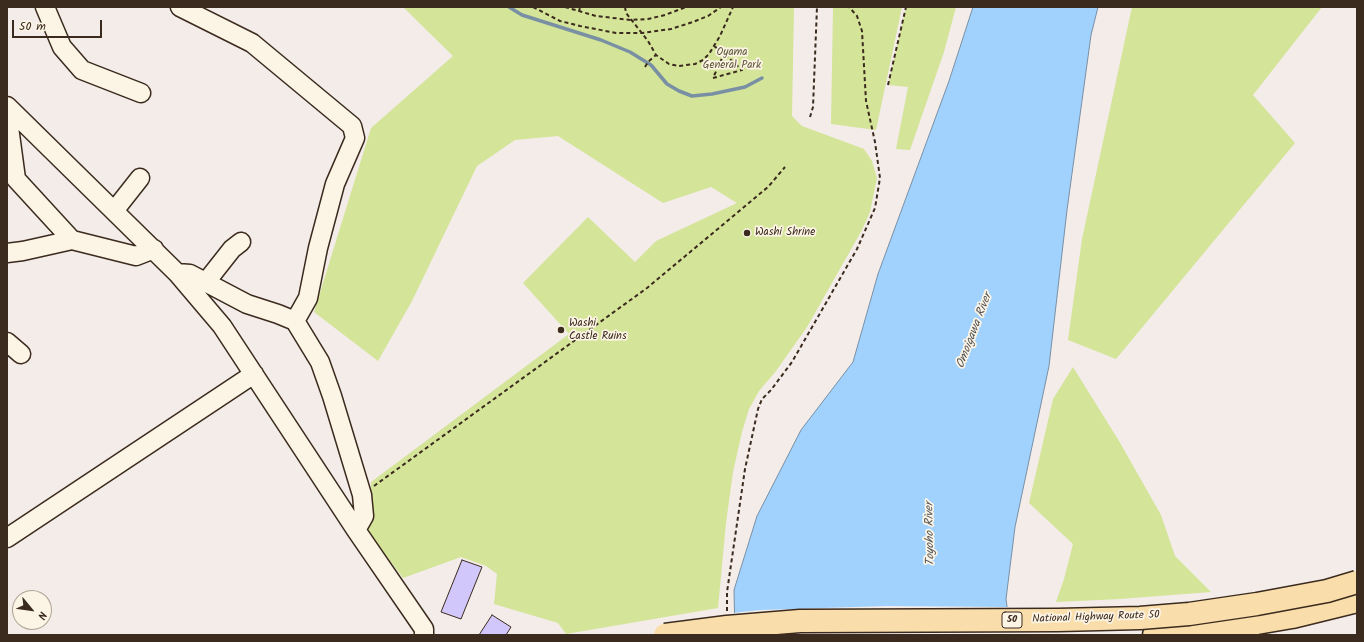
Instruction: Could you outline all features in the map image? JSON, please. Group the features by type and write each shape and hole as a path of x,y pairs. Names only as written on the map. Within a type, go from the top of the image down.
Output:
{"highway":[{"name":"National Highway Route 50","path":"665,635 734,626 800,621 1058,620 1140,618 1188,614 1257,604 1327,591 1357,582"},
{"name":"National Highway Route 50","path":"1154,635 1189,633 1257,623 1292,617 1357,601"}],"street":[{"path":"45,7 62,46 82,70 141,93"},
{"path":"180,7 252,43 352,126 356,138 335,184 318,248 308,298 295,322"},
{"path":"7,106 154,249 177,273 222,326 356,530 424,629 424,635"},
{"path":"7,112 16,179 72,240"},
{"path":"114,211 140,178"},
{"path":"7,253 72,240 136,256 154,249"},
{"path":"206,282 232,250 241,242"},
{"path":"177,273 190,274 247,304 278,314 295,322 320,362 332,396 362,495 364,516 356,530"},
{"path":"7,342 21,354"},
{"path":"7,538 254,374"}],"path":[{"path":"534,7 560,21 580,26 616,32 642,33 671,29 694,22 708,16 721,7"},
{"path":"565,7 596,16 631,20 665,15 686,7"},
{"path":"579,12 580,7"},
{"path":"625,7 626,13 648,41 656,55 669,64 679,66 687,66 703,60 709,54 720,36 733,7"},
{"path":"810,117 813,107 817,7"},
{"path":"727,614 727,592 745,470 758,409 762,399 771,390 792,362 857,249 875,208 880,178 875,142 866,101 862,31 857,16 849,7"},
{"path":"888,85 906,7"},
{"path":"714,46 724,54 742,70 713,78 724,54"},
{"path":"645,67 656,55"},
{"path":"362,495 647,288 768,187 785,167"}],"green space":[{"name":"Oyama General Park","path":"403,7 794,7 792,116 802,126 864,149 872,161 877,178 870,212 862,230 807,327 776,371 759,391 749,409 733,472 726,523 718,608 566,634 558,623 494,604 497,574 486,566 461,557 403,578 366,529 371,499 371,482 569,334 523,283 588,217 635,262 656,241 737,203 711,187 663,203 558,136 515,140 477,166 412,301 378,361 314,312 371,128 453,56"},
{"path":"833,7 902,7 876,130 831,124"},
{"path":"906,7 956,7 944,52 910,150 896,149 908,87 888,85"},
{"path":"1132,7 1322,7 1253,95 1295,143 1116,359 1068,340 1082,239"},
{"path":"1073,367 1119,441 1161,515 1175,556 1211,592 1056,602 1064,579 1073,544 1029,503 1053,399"}],"water":[{"path":"973,7 1098,7 1091,35 1067,210 1049,366 1015,527 1006,599 1011,635 735,635 734,590 757,516 801,430 853,362 878,274 949,81"}],"pier":[{"path":"887,606 1009,607 1013,635 733,635 733,613 760,610"}],"building":[{"path":"462,560 482,567 461,619 441,612"},
{"path":"492,615 511,627 506,635 479,635"}],"waterway":[{"path":"509,7 522,15 601,40 630,52 651,65 667,84 692,96 712,94 745,87 762,78"}],"place":[{"name":"Washi Shrine","path":"747,233"},
{"name":"Washi Castle Ruins","path":"561,330"}],"water label":[{"name":"Omoigawa River","path":"975,331"},
{"name":"Toyoho River","path":"931,534"}]}
